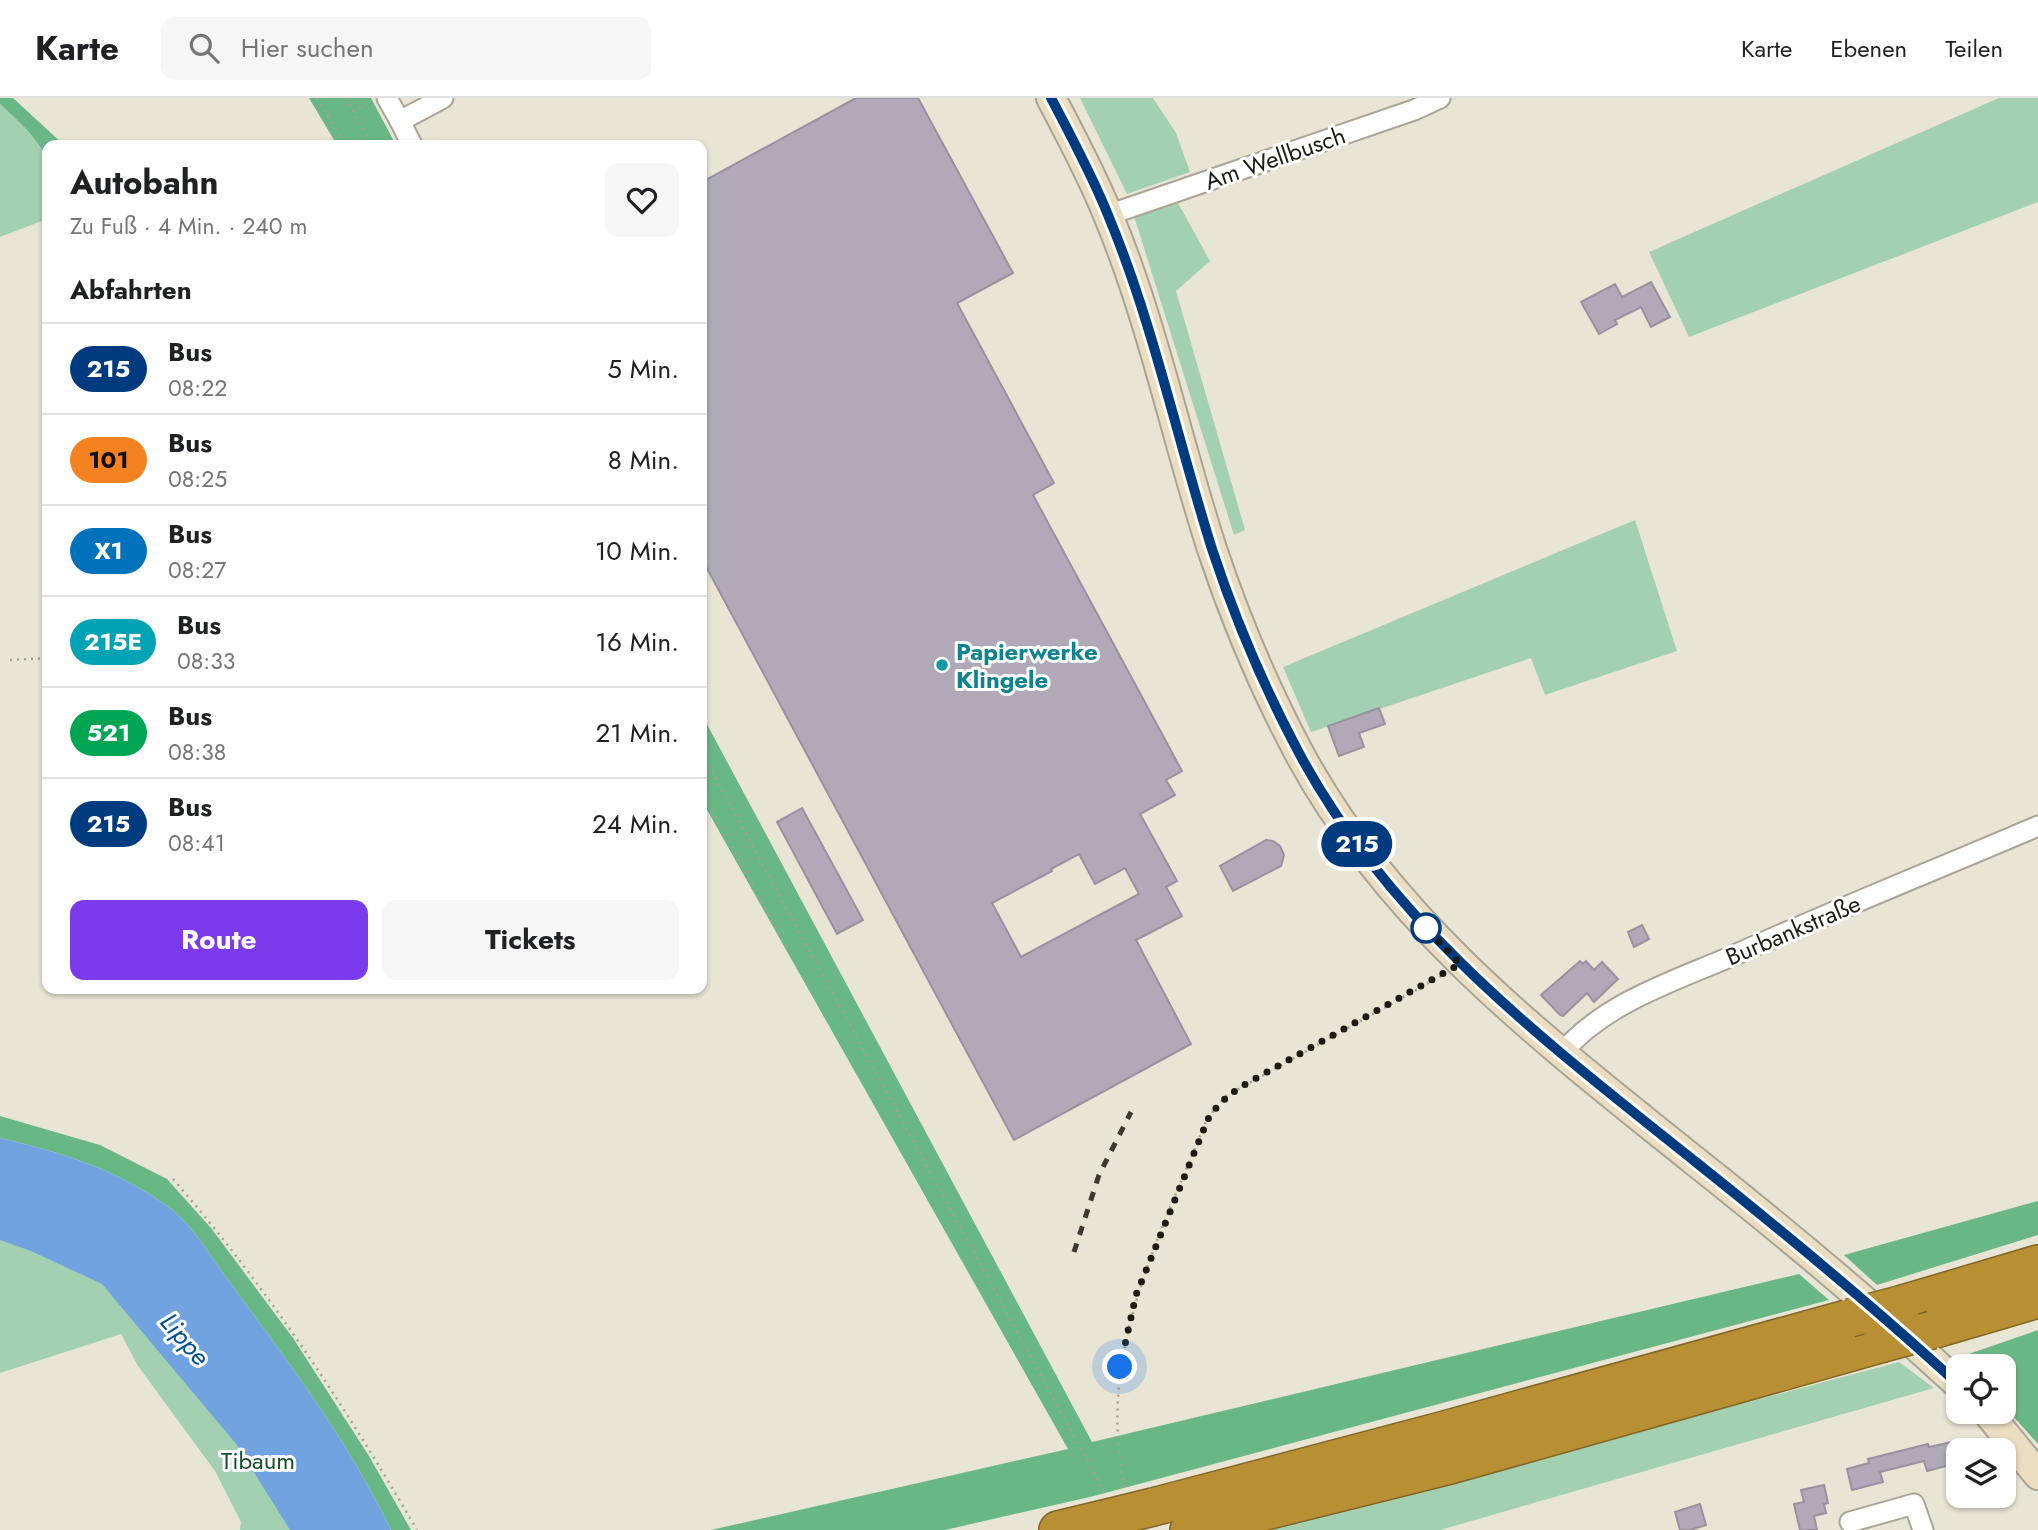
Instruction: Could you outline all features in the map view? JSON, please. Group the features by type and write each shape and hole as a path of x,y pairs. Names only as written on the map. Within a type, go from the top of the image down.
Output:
{"highway":[{"path":"1058,1530 1122,1503 1441,1431 1903,1304 2038,1264"},
{"path":"1189,1530 1450,1465 2038,1299"}],"main road":[{"path":"1051,98 1108,215 1155,352 1212,548 1232,604 1274,705 1300,755 1348,832 1393,891 1460,964 1561,1054 1715,1176 1946,1374"},
{"path":"1998,1424 2038,1475"}],"street":[{"path":"387,98 410,140"},
{"path":"400,121 443,98"},
{"name":"Am Wellbusch","path":"1108,215 1414,110 1440,98"},
{"name":"Burbankstraße","path":"1561,1054 1587,1027 1642,996 1769,939 2038,826"},
{"path":"1850,1522 1914,1504 1923,1530"}],"path":[{"path":"317,98 343,140"},
{"path":"346,98 369,140"},
{"path":"353,111 376,98"},
{"path":"10,660 42,658"},
{"path":"707,762 1122,1503"},
{"path":"707,800 788,950"},
{"path":"1122,1503 1117,1419 1120,1367 1127,1328 1136,1295 1208,1119 1226,1097 1460,964"},
{"path":"173,1179 215,1228 297,1337 373,1455 416,1530"}],"green space":[{"path":"0,98 13,98 59,140 42,140 42,150 0,104"},
{"path":"309,98 371,98 393,140 334,140"},
{"path":"1080,98 1153,98 1176,133 1190,172 1127,194"},
{"path":"1999,98 2038,98 2038,202 1689,337 1649,252"},
{"path":"0,104 42,150 42,221 0,237"},
{"path":"1178,203 1210,261 1176,291 1245,530 1234,535 1134,216"},
{"path":"1635,520 1677,651 1545,695 1531,658 1311,732 1283,667"},
{"path":"707,724 1092,1442 1799,1274 1829,1300 1094,1496 945,1530 711,1530 1068,1449 707,810"},
{"path":"0,1116 100,1145 167,1179 211,1228 293,1338 369,1456 411,1530 391,1530 356,1464 316,1401 187,1224 151,1195 110,1173 46,1150 0,1138"},
{"name":"Tibaum","path":"0,1181 30,1189 340,1530 240,1530 241,1522 215,1471 138,1366 121,1334 0,1373"},
{"path":"2038,1201 2038,1235 1877,1285 1844,1255"},
{"path":"2038,1330 2038,1444 2016,1419 2016,1354 1969,1354"},
{"path":"1899,1362 1934,1388 1440,1530 1268,1530"}],"water":[{"name":"Lippe","path":"0,1138 68,1157 110,1173 151,1195 187,1224 336,1432 391,1530 290,1530 237,1445 102,1284 31,1251 0,1240"}],"building":[{"name":"Papierwerke Klingele","path":"856,98 918,98 1013,273 957,303 1054,483 1033,495 1182,771 1166,780 1175,795 1140,814 1177,881 1166,887 1182,916 1136,940 1191,1044 1014,1140 707,568 707,179","holes":["1079,854 1095,884 1125,868 1139,894 1021,957 992,903"]},
{"path":"1651,282 1670,317 1651,327 1641,307 1615,320 1617,324 1599,334 1581,302 1615,284 1622,297"},
{"path":"1379,708 1385,724 1359,733 1364,747 1339,756 1328,726"},
{"path":"802,808 863,920 837,934 777,822"},
{"path":"1266,840 1280,846 1284,855 1281,866 1233,891 1220,866"},
{"path":"1642,925 1649,939 1634,947 1628,932"},
{"path":"1580,961 1583,964 1586,961 1594,970 1602,962 1618,979 1594,1002 1587,993 1563,1016 1560,1015 1541,995"},
{"path":"1946,1443 1946,1466 1927,1471 1924,1461 1880,1472 1883,1482 1852,1490 1847,1469 1869,1463 1868,1459 1928,1444 1929,1447"},
{"path":"1824,1485 1828,1503 1824,1504 1826,1513 1814,1516 1817,1530 1800,1530 1794,1504 1804,1502 1801,1490"},
{"path":"1700,1504 1706,1525 1680,1530 1675,1512"}],"railway":[{"path":"1074,1252 1099,1175 1131,1112"}],"bus line":[{"name":"215","path":"1051,98 1108,215 1135,289 1212,548 1232,604 1274,705 1334,812 1393,891 1424,926 1513,1013 1715,1176 1946,1373"}],"place":[{"name":"Papierwerke Klingele","path":"942,665"}],"route":[{"path":"1120,1367 1136,1295 1208,1119 1216,1107 1244,1085 1460,964 1424,926 1426,928"}]}
